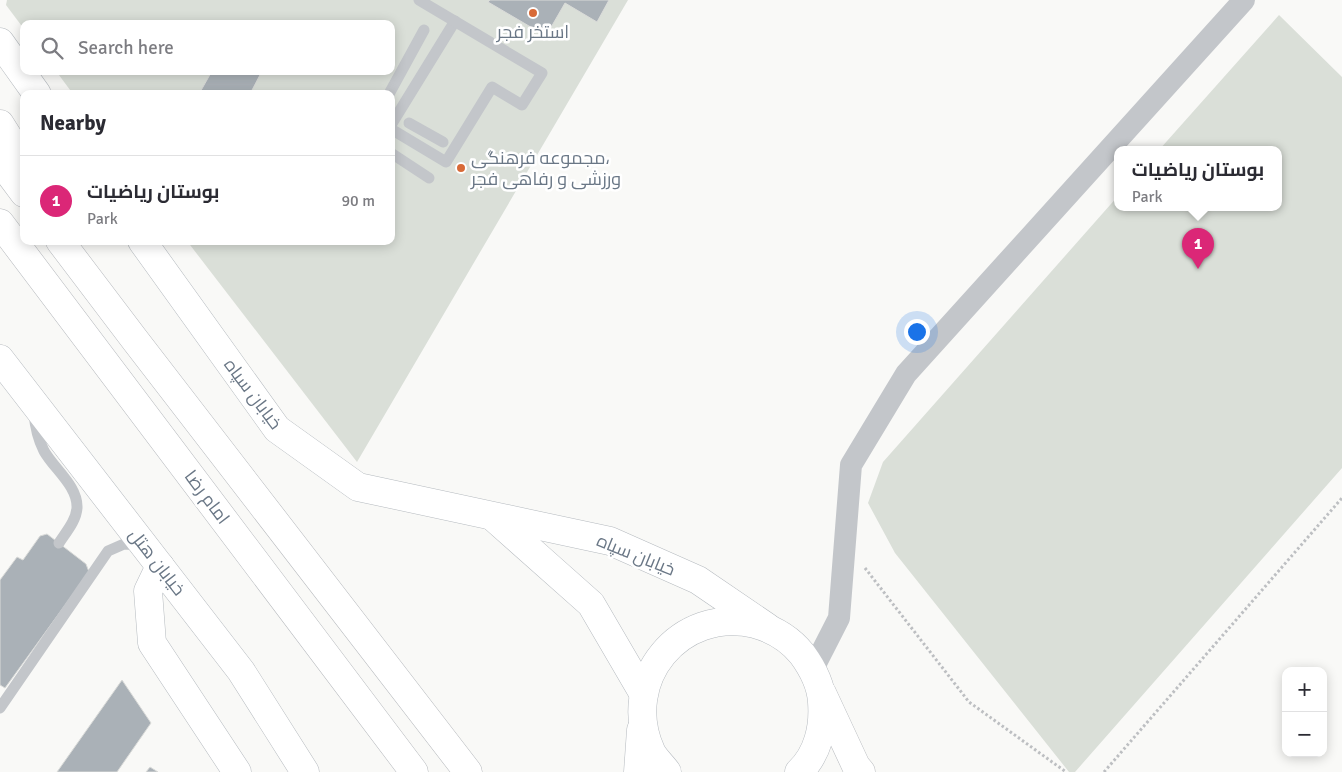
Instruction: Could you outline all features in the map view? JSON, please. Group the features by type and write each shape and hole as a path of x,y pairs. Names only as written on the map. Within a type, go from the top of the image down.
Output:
{"main road":[{"path":"0,42 20,70"},
{"path":"23,75 34,90"},
{"path":"0,124 20,156"},
{"path":"0,161 20,188"},
{"name":"امام رضا","path":"0,224 414,772"},
{"path":"63,245 134,340 468,772"},
{"path":"75,245 134,340"},
{"name":"خیابان سپاه","path":"145,245 277,429 358,487 610,541 698,580 794,644 817,681 856,766 861,772"},
{"path":"0,250 104,360"},
{"name":"خیابان هتل","path":"0,359 241,671 305,772"},
{"name":"خیابان سپاه","path":"492,516 591,604 643,706 651,752 667,772"},
{"path":"153,557 148,591 152,643 237,772"},
{"path":"638,772 643,706 652,668 668,647 689,631 714,622 741,621 767,627"},
{"path":"799,772 817,745 823,720 817,681"}],"street":[{"path":"817,681 839,618 850,466 906,374 1244,0"}],"lane":[{"path":"395,130 446,162 492,87 522,105 542,73 419,0"},
{"path":"395,120 455,21"},
{"path":"391,90 424,30"},
{"path":"409,123 443,142"},
{"path":"395,156 429,178"},
{"path":"32,401 35,426 44,450 76,498 77,509 74,521 59,543"},
{"path":"0,708 108,551 124,544 136,544 153,557"}],"path":[{"path":"1104,772 1342,498"},
{"path":"845,541 969,702 1066,772"}],"shaded area":[{"name":"مجموعه فرهنگی، ورزشی و رفاهی فجر","path":"7,0 628,0 357,462 190,245 395,245 395,90 70,90 59,75 395,75 395,20 20,20 20,24 6,5"},
{"path":"1279,15 1342,77 1342,468 1075,772 1069,772 895,553 868,503 883,462 1114,201 1114,211 1282,211 1282,146 1163,146"}],"building":[{"name":"استخر فجر","path":"490,0 609,0 597,22 565,3 546,36 488,2"},
{"path":"210,75 260,75 252,90 201,90"},
{"path":"47,534 86,564 89,572 5,688 0,685 0,580 17,557 23,560 40,536"},
{"path":"122,680 151,723 117,772 57,772"},
{"path":"150,767 158,772 146,772"}],"place":[{"name":"استخر فجر","path":"533,13"},
{"name":"مجموعه فرهنگی، ورزشی و رفاهی فجر","path":"461,168"},
{"name":"بوستان ریاضیات","path":"1198,269"}]}
